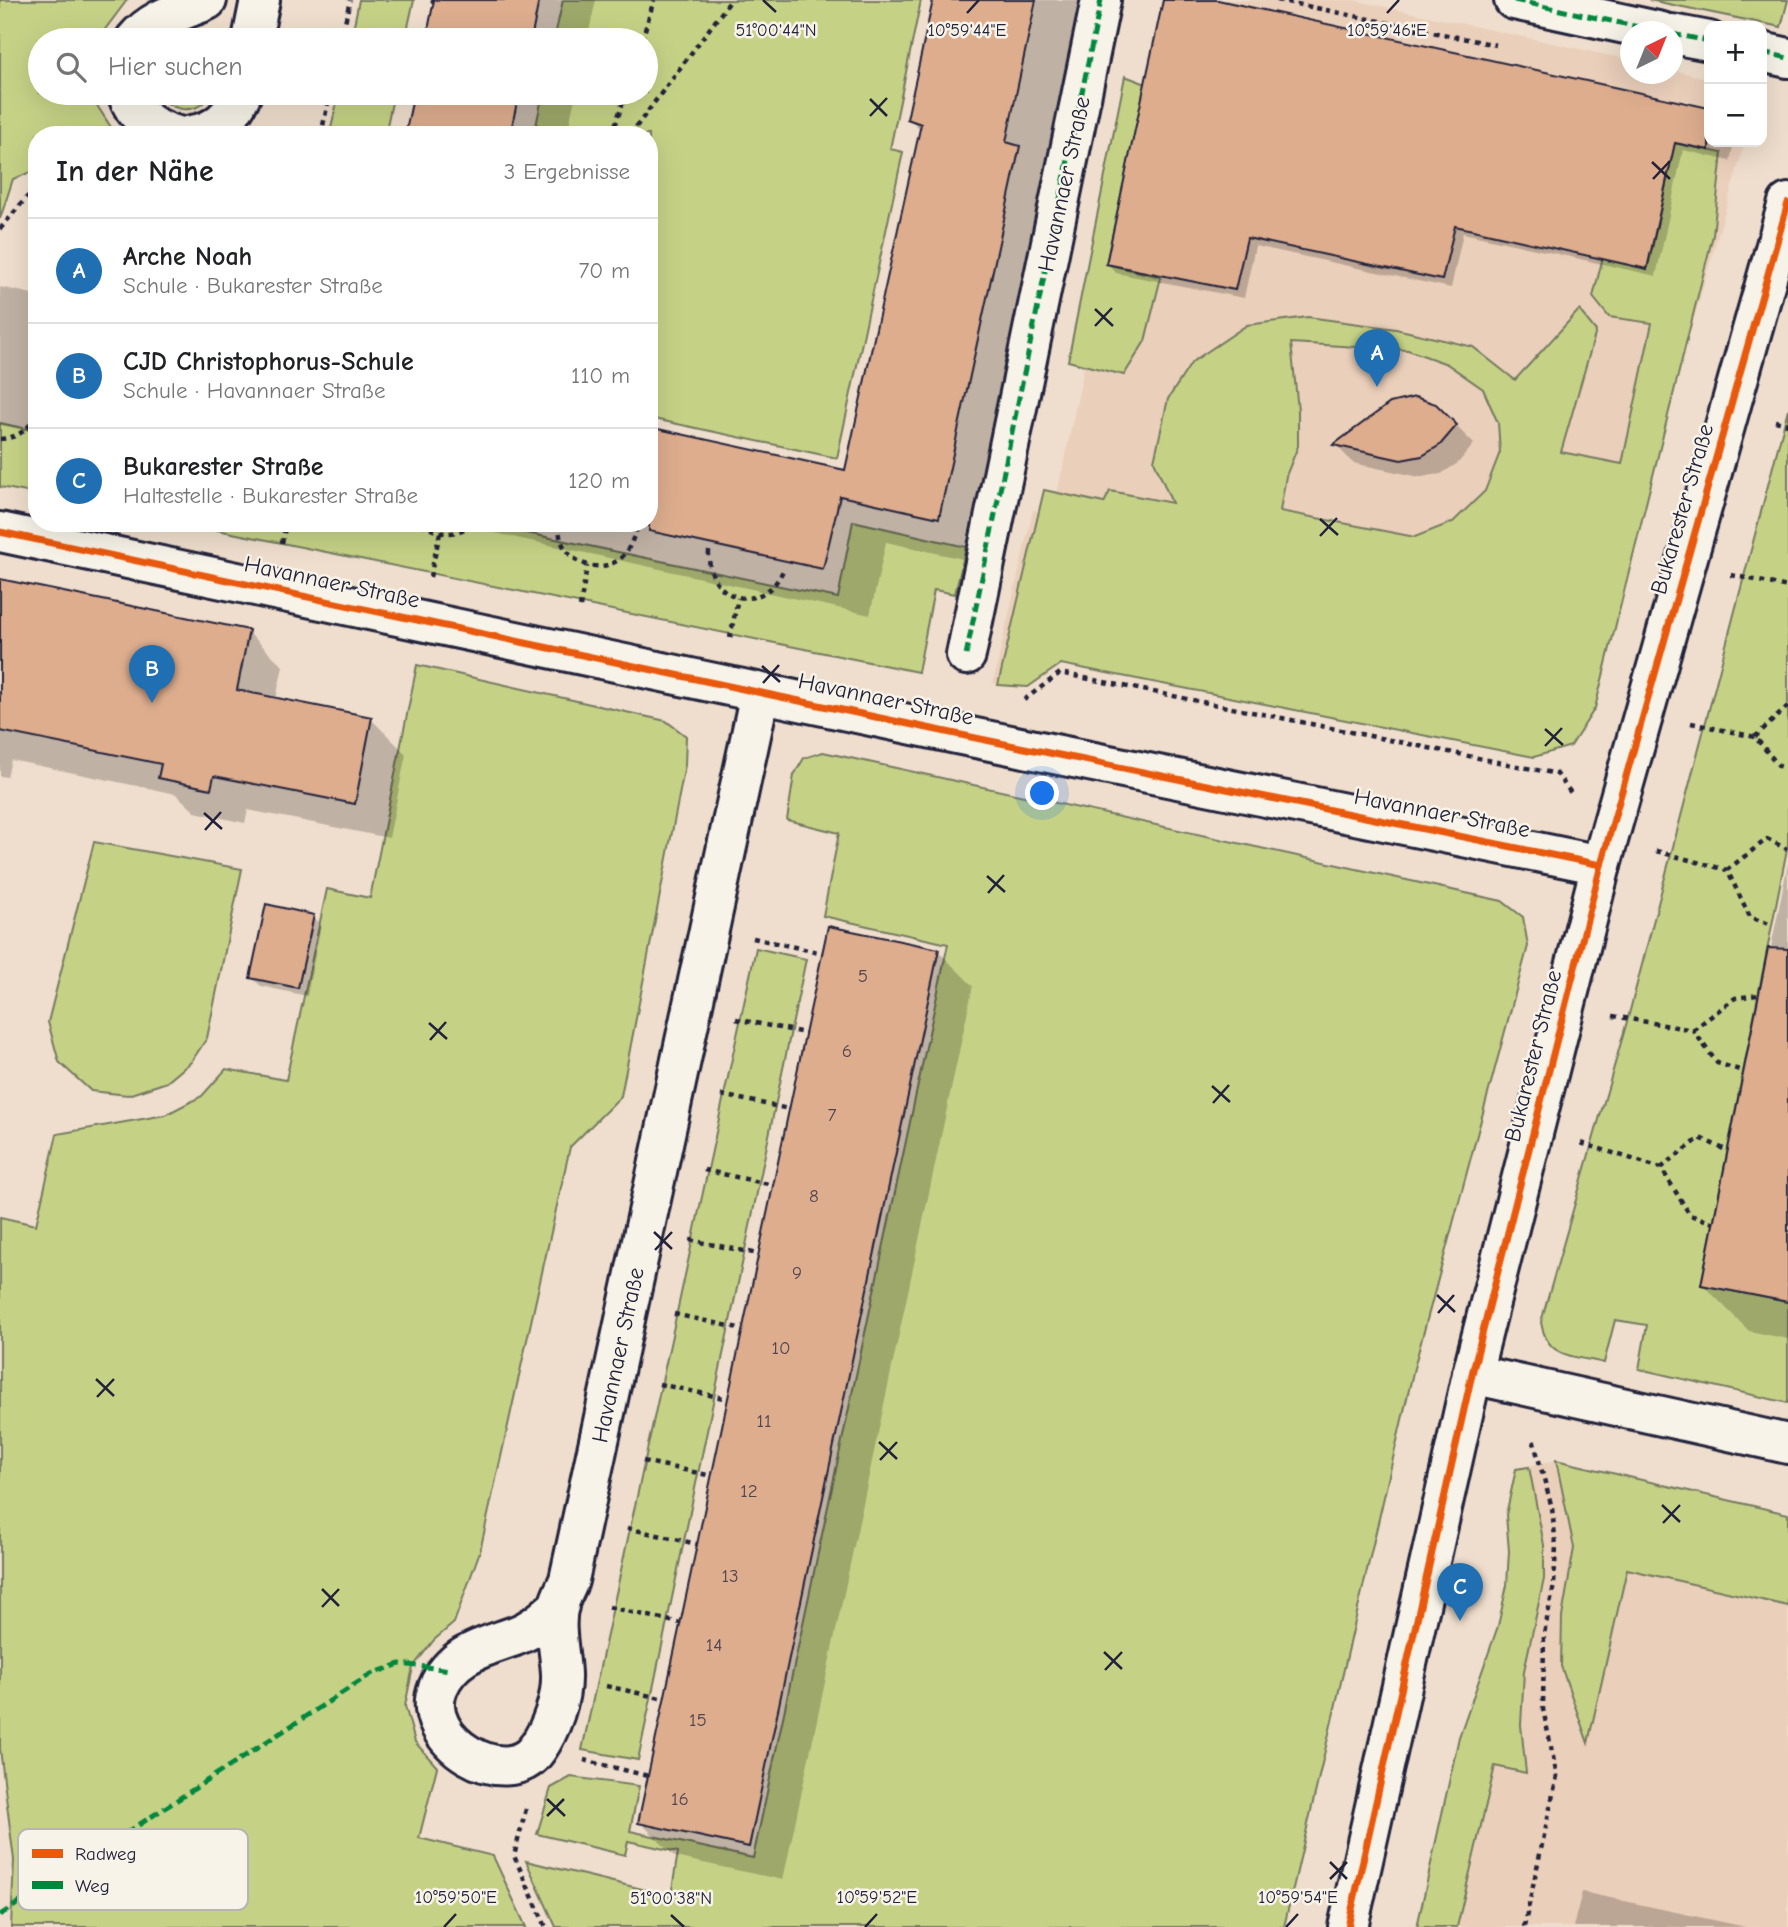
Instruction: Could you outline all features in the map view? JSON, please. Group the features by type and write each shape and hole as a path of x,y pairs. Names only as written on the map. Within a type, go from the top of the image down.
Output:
{"street":[{"path":"146,28 207,0"},
{"path":"254,28 260,0"},
{"name":"Havannaer Straße","path":"966,655 1101,0"},
{"path":"1514,0 1620,23"},
{"path":"1683,36 1704,40"},
{"path":"1767,53 1788,58"},
{"path":"132,105 142,119 152,126"},
{"path":"216,126 236,105"},
{"name":"Bukarester Straße","path":"1348,1927 1472,1374 1601,864 1788,203"},
{"name":"Havannaer Straße","path":"0,532 760,693 1601,864"},
{"name":"Havannaer Straße","path":"559,1606 569,1580 760,693"},
{"path":"1472,1374 1788,1444"}],"path":[{"path":"344,28 350,0"},
{"path":"646,28 654,0"},
{"path":"658,98 731,0"},
{"path":"1277,0 1508,48"},
{"path":"323,126 327,105"},
{"path":"615,126 622,105"},
{"path":"637,126 652,105"},
{"path":"0,229 28,196"},
{"path":"1772,421 1788,424"},
{"path":"0,439 16,437 28,426"},
{"path":"280,551 284,532"},
{"path":"429,581 440,533 455,532"},
{"path":"560,532 561,544 568,554 587,566 612,564 629,548 635,532"},
{"path":"709,551 708,564 718,586 738,598 762,595 772,589 784,568"},
{"path":"578,614 587,566"},
{"path":"1730,575 1788,587"},
{"path":"729,644 738,598"},
{"path":"1017,704 1060,673 1557,774 1572,793"},
{"path":"1755,737 1788,706"},
{"path":"1691,723 1755,737 1779,766 1788,768"},
{"path":"1727,870 1767,839 1787,849"},
{"path":"1656,851 1727,870 1750,917 1772,925"},
{"path":"742,935 822,953"},
{"path":"1693,1030 1735,998 1758,995"},
{"path":"725,1016 805,1032"},
{"path":"1613,1016 1693,1030 1717,1063 1743,1071"},
{"path":"709,1093 789,1108"},
{"path":"1661,1168 1700,1138 1728,1151"},
{"path":"1581,1143 1661,1168 1690,1215 1714,1223"},
{"path":"693,1168 773,1185"},
{"path":"679,1237 759,1254"},
{"path":"663,1312 743,1329"},
{"path":"648,1382 728,1399"},
{"path":"1524,1927 1556,1776 1543,1709 1544,1634 1554,1585 1556,1546 1552,1507 1533,1439"},
{"path":"632,1458 712,1476"},
{"path":"619,1526 697,1544"},
{"path":"601,1606 680,1623"},
{"path":"598,1685 665,1699"},
{"path":"582,1760 648,1776"},
{"path":"527,1806 514,1856 546,1927"}],"shaded area":[{"path":"1163,0 1353,0 1620,58 1620,84 1683,84 1683,72 1704,78 1704,147 1744,147 1575,730 1066,653 1017,689 993,683 1033,510 1053,513"},
{"path":"1556,1460 1788,1514 1788,1927 1417,1927 1459,1737 1498,1626 1507,1585 1509,1551 1506,1515 1516,1469"}],"green space":[{"path":"0,0 127,0 106,28 28,28 28,105 97,105 110,126 28,126 28,173 13,179 0,219"},
{"path":"359,0 414,0 408,28 353,28"},
{"path":"563,0 921,0 890,149 903,152 837,458 658,420 658,126 536,126 540,105 658,105 658,28 557,28"},
{"path":"1649,0 1788,0 1781,27 1767,24 1767,21 1752,21"},
{"path":"1125,76 1146,84 1106,264 1161,277 1145,341 1124,375 1068,361"},
{"path":"170,105 200,105 192,108"},
{"path":"336,105 391,105 387,126 332,126"},
{"path":"1664,141 1722,153 1713,235 1595,708 1571,746 1534,757 1061,664 1028,687 998,685 1044,490 1104,503 1110,491 1172,503 1154,461 1168,399 1192,362 1247,325 1308,317 1396,329 1473,347 1515,380 1579,310 1596,331 1561,452 1622,464 1652,323 1609,317 1593,297 1603,257 1648,267 1670,166","holes":["1291,343 1408,350 1447,364 1483,389 1498,423 1500,452 1485,491 1453,522 1415,537 1280,511 1286,476 1298,446 1298,410"]},
{"path":"1788,409 1788,844 1701,1285 1788,1302 1788,1403 1639,1369 1647,1325 1615,1320 1604,1363 1555,1349 1544,1334 1541,1322 1628,1018"},
{"path":"0,423 28,429 28,492 0,487"},
{"path":"853,521 966,547 955,594 934,590 918,672 227,532 522,532 838,598"},
{"path":"417,665 666,721 686,736 685,765 621,1096 570,1147 480,1551 454,1623 434,1640 413,1667 405,1706 415,1742 437,1767 419,1838 493,1856 526,1927 11,1927 14,1860 0,1749 0,1217 36,1225 57,1134 165,1115 202,1096 226,1069 286,1080 327,889 370,898"},
{"path":"823,752 1502,901 1523,917 1528,946 1414,1368 1284,1927 556,1927 526,1861 671,1896 678,1852 628,1841 625,1855 537,1834 551,1788 571,1777 639,1786 630,1831 753,1858 948,944 823,916 839,833 787,820 794,775 804,758"},
{"path":"94,842 242,869 207,1038 191,1062 167,1082 128,1095 91,1091 59,1062 48,1022"},
{"path":"756,948 806,959 638,1760 582,1750"},
{"path":"1556,1460 1788,1514 1788,1606 1627,1569 1588,1743 1561,1666 1562,1617 1574,1548"},
{"path":"1529,1467 1544,1545 1544,1579 1524,1671 1521,1725 1526,1773 1495,1766 1457,1927 1417,1927 1459,1737 1498,1626 1507,1585 1509,1551 1506,1515 1516,1469"}],"building":[{"path":"434,0 539,0 533,28 428,28"},
{"path":"933,0 1036,0 1006,142 1020,146 939,518 840,496 823,569 654,532 658,532 658,429 845,470 921,124 907,119"},
{"path":"1163,0 1218,0 1704,107 1704,147 1709,147 1709,150 1675,143 1647,269 1455,226 1442,280 1247,238 1235,290 1106,264"},
{"path":"411,105 516,105 512,126 407,126"},
{"path":"1415,397 1436,404 1457,425 1440,445 1422,456 1401,460 1333,445 1390,403"},
{"path":"0,579 249,630 237,690 372,717 355,804 214,776 211,789 158,778 161,764 0,731"},
{"path":"266,904 314,915 298,988 250,978"},
{"path":"828,926 939,949 749,1847 638,1823"},
{"path":"1768,948 1788,949 1788,1302 1701,1285"}],"marked path":[{"path":"966,655 1101,0"},
{"path":"1514,0 1620,23"},
{"path":"1683,36 1704,40"},
{"path":"1767,53 1788,58"},
{"path":"132,1829 371,1674 400,1664 451,1670"},
{"path":"0,1915 18,1903"}],"cycle path":[{"path":"1348,1927 1472,1374 1601,865 1788,203"},
{"path":"0,532 956,734 1601,865"}],"place":[{"name":"Arche Noah","path":"1377,387"},
{"name":"CJD Christophorus-Schule","path":"152,703"},
{"name":"Bukarester Straße","path":"1460,1621"}]}
